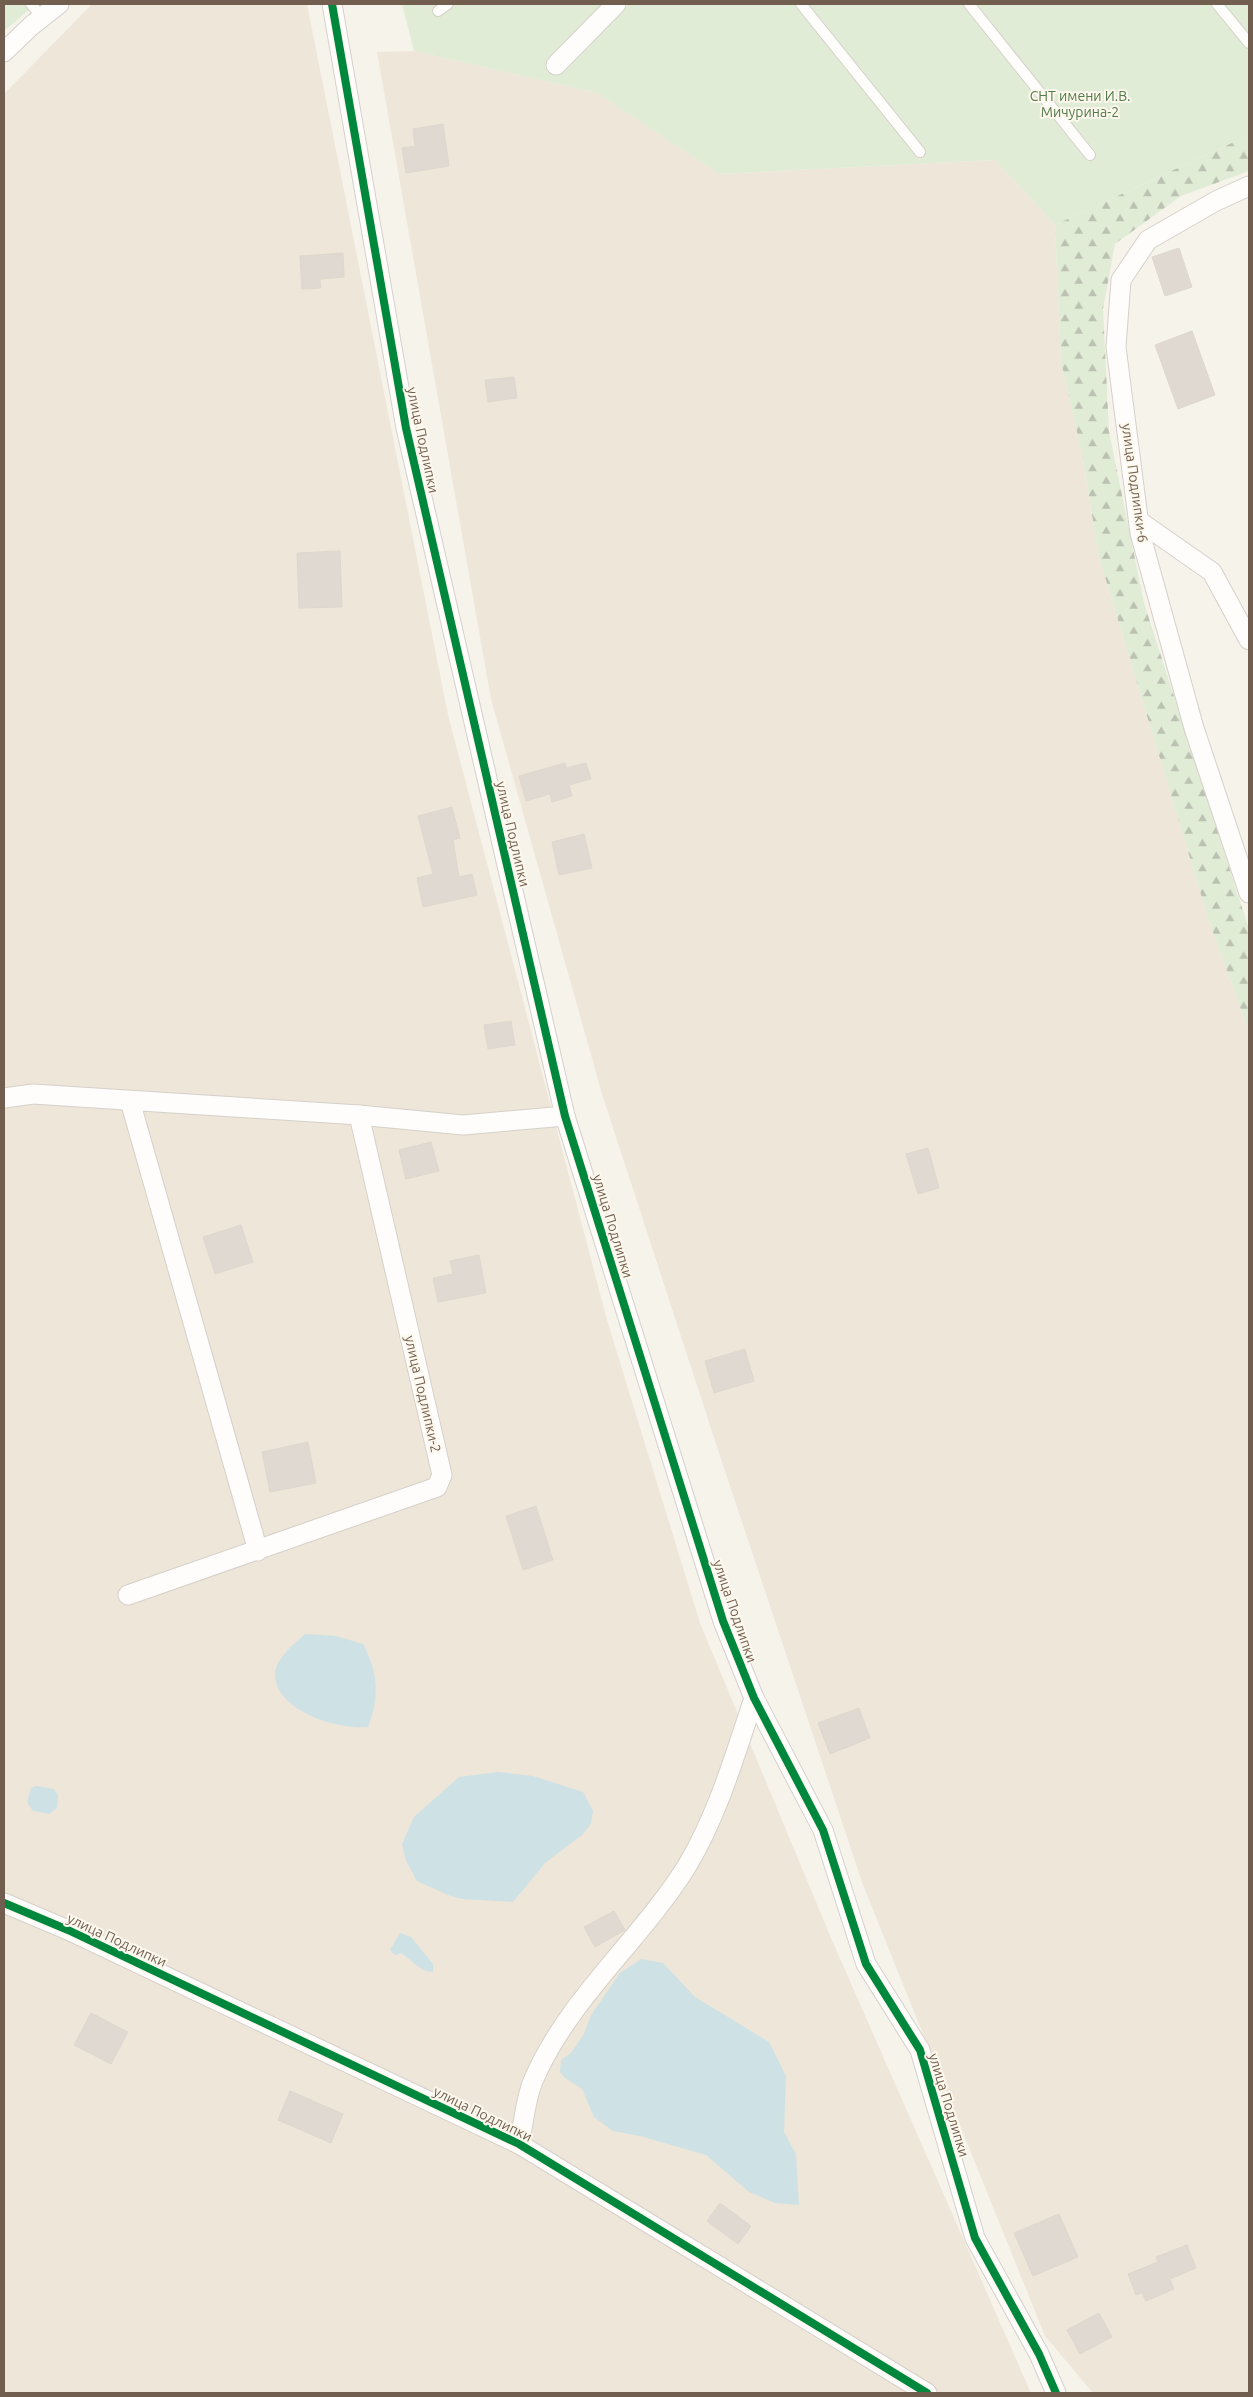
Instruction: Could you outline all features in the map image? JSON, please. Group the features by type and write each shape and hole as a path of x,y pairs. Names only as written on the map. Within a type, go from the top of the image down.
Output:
{"street":[{"path":"4,52 37,10 59,4"},
{"name":"улица Подлипки","path":"332,4 406,428 566,1116 723,1621 754,1698 823,1830 866,1964 920,2050 976,2238 1039,2354 1056,2393"},
{"path":"556,65 616,4"},
{"name":"улица Подлипки-6","path":"1249,186 1216,201 1148,240 1121,280 1116,347 1139,521 1194,728 1249,893"},
{"path":"1139,521 1212,572 1249,640"},
{"path":"4,1098 33,1094 359,1115 463,1125 566,1116"},
{"path":"130,1101 258,1550"},
{"name":"улица Подлипки-2","path":"128,1595 437,1487 442,1475 359,1115"},
{"path":"519,2144 533,2082 558,2034 590,1990 658,1908 687,1865 710,1820 732,1767 754,1698"},
{"name":"улица Подлипки","path":"4,1903 68,1930 519,2144 927,2393"}],"lane":[{"path":"438,11 448,4"},
{"path":"801,4 920,152"},
{"path":"969,4 1090,155"},
{"path":"1217,4 1249,43"}],"shaded area":[{"path":"92,4 307,4 448,715 607,1320 700,1623 831,1938 1031,2393 4,2393 4,94"},
{"path":"414,51 597,93 719,174 995,160 1055,225 1061,361 1082,454 1099,557 1209,921 1249,1032 1249,2393 1093,2393 1045,2336 863,1885 602,1094 491,699 377,52"},
{"path":"305,1634 336,1636 363,1644 372,1665 376,1685 372,1716 368,1727 341,1725 310,1716 285,1698 278,1687 275,1674 276,1668 287,1651"},
{"path":"498,1772 533,1776 583,1792 593,1811 591,1824 582,1835 545,1863 513,1902 462,1899 417,1881 406,1861 402,1844 414,1817 459,1777"},
{"path":"36,1786 54,1789 58,1795 57,1808 49,1814 33,1811 27,1802 31,1788"},
{"path":"400,1933 411,1937 433,1964 433,1972 420,1968 401,1953 395,1955 390,1950"},
{"path":"641,1959 663,1963 695,1997 769,2042 786,2076 784,2132 796,2154 799,2205 775,2203 749,2192 706,2155 640,2136 613,2131 594,2117 582,2089 565,2078 560,2072 561,2060 571,2053 584,2034 591,2015 620,1973"}],"green space":[{"path":"4,4 36,4 4,31"},
{"name":"СНТ имени И.В. Мичурина-2","path":"402,4 1249,4 1249,135 1055,225 995,160 719,174 597,93 414,51"},
{"path":"1249,135 1249,171 1181,196 1115,244 1103,309 1109,431 1144,603 1249,929 1249,1032 1209,921 1099,557 1082,454 1061,361 1055,225"}],"building":[{"path":"443,124 449,166 406,173 402,148 415,146 413,129"},
{"path":"1179,248 1192,287 1165,296 1152,257"},
{"path":"343,253 344,277 320,279 321,288 302,289 300,256"},
{"path":"1192,331 1215,395 1178,409 1155,345"},
{"path":"514,377 517,398 488,402 485,380"},
{"path":"340,551 342,607 299,608 297,553"},
{"path":"565,763 566,768 586,763 591,779 569,785 572,796 552,802 550,794 526,801 519,776"},
{"path":"452,807 460,838 453,840 459,877 472,874 477,895 423,907 417,878 433,874 418,816"},
{"path":"584,834 592,868 559,875 552,842"},
{"path":"511,1021 515,1045 488,1049 484,1025"},
{"path":"431,1142 439,1171 406,1179 399,1150"},
{"path":"928,1148 939,1188 918,1194 906,1154"},
{"path":"241,1225 253,1262 215,1274 203,1237"},
{"path":"479,1255 486,1293 438,1302 433,1278 453,1274 450,1261"},
{"path":"745,1349 754,1381 714,1393 705,1361"},
{"path":"308,1442 316,1483 270,1492 262,1452"},
{"path":"536,1506 553,1560 523,1570 506,1516"},
{"path":"859,1708 870,1738 830,1754 818,1723"},
{"path":"614,1911 625,1930 595,1947 584,1927"},
{"path":"91,2013 128,2032 111,2064 74,2045"},
{"path":"290,2091 343,2114 331,2143 278,2120"},
{"path":"720,2203 751,2226 738,2244 707,2221"},
{"path":"1059,2214 1078,2257 1033,2276 1014,2233"},
{"path":"1187,2245 1196,2268 1170,2279 1174,2289 1146,2301 1142,2293 1136,2295 1128,2274 1158,2262 1156,2257"},
{"path":"1099,2313 1112,2337 1080,2354 1067,2330"}],"cycle path":[{"path":"332,4 406,428 565,1116 723,1621 754,1698 823,1830 866,1964 920,2050 975,2238 1039,2354 1056,2393"},
{"path":"4,1903 68,1930 519,2144 927,2393"}]}
